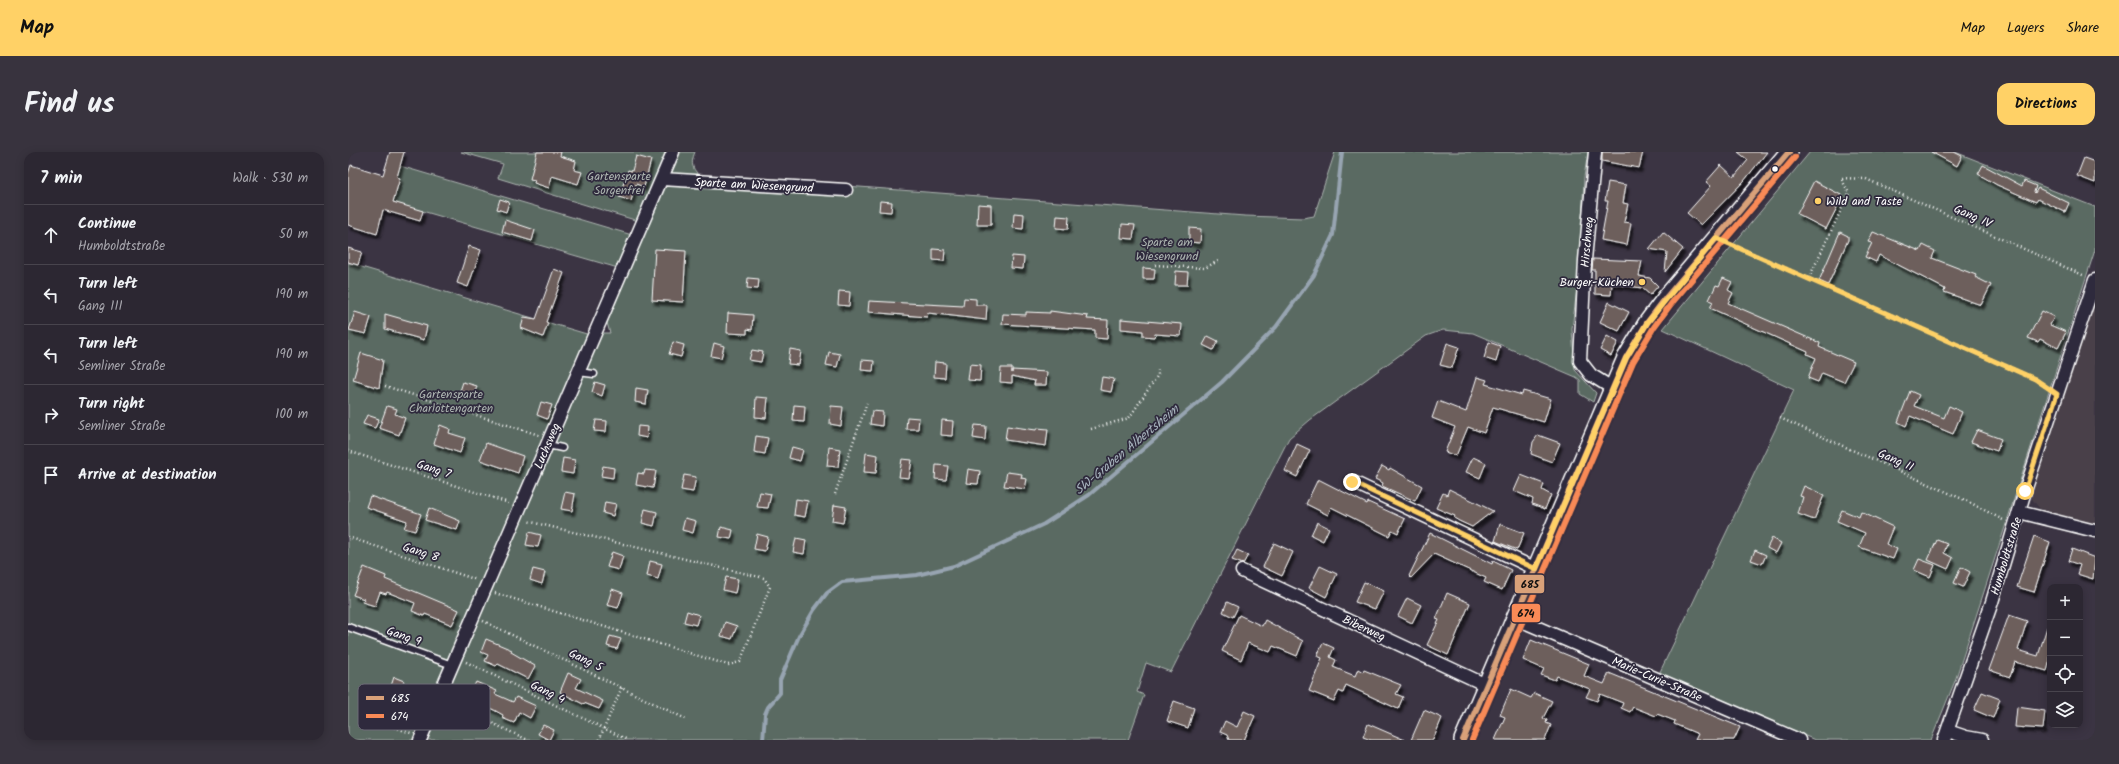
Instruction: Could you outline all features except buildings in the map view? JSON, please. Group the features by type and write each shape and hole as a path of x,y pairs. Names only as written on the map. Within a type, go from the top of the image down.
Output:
{"street":[{"name":"Luchsweg","path":"445,684 456,662 550,442 578,372 673,152"},
{"name":"Hirschweg","path":"1595,152 1585,260 1580,360 1591,375 1612,388"},
{"path":"1463,740 1626,358 1647,323 1716,238 1789,152"},
{"name":"Sparte am Wiesengrund","path":"662,179 846,190"},
{"name":"Humboldtstraße","path":"1946,736 1992,602 2057,394 2095,280"},
{"path":"1352,482 1536,569"},
{"path":"2020,512 2095,531"},
{"name":"Biberweg","path":"1242,571 1486,685"},
{"name":"Marie-Curie-Straße","path":"1515,618 1799,740"},
{"path":"1946,736 1982,740"}],"lane":[{"path":"578,372 594,374"},
{"path":"550,442 562,448"},
{"name":"Gang 9","path":"348,627 456,662"}],"path":[{"name":"Gang IV","path":"1809,278 1849,193 1841,178 1866,179 2095,280"},
{"path":"1716,238 2035,379 2057,394"},
{"path":"1155,265 1205,268 1218,261"},
{"path":"1091,429 1129,418 1158,375 1158,370"},
{"path":"385,386 550,442"},
{"path":"835,494 867,403"},
{"name":"Gang II","path":"1780,418 1967,501 2004,521"},
{"name":"Gang 7","path":"348,451 515,504"},
{"name":"Gang 8","path":"348,537 487,587 728,665 740,662 770,587 764,578 517,518"},
{"name":"Gang 5","path":"477,618 686,719"},
{"name":"Gang 4","path":"456,662 628,740"},
{"path":"599,740 622,687"},
{"path":"490,722 528,740"},
{"path":"399,730 418,737"}],"shaded area":[{"path":"2095,297 2095,524 2040,509 2029,495"}],"green space":[{"name":"Gartensparte Sorgenfrei","path":"461,152 667,152 638,221 498,178 503,164"},
{"path":"678,152 695,152 692,163 696,172 703,178 673,174 670,172"},
{"path":"1335,152 1588,152 1584,177 1580,264 1572,329 1575,370 1596,393 1593,402 1580,394 1580,380 1576,377 1473,333 1443,330 1426,336 1310,420 1289,438 1171,672 1146,663 1137,692 1144,695 1128,740 426,740 430,730 490,730 490,684 450,684 599,333 610,333 607,323 663,186 667,184 846,186 1245,216 1303,218 1314,216"},
{"path":"1810,152 1955,152 2095,207 2095,250 1955,681 1931,740 1815,740 1659,674 1794,390 1663,329"},
{"path":"400,166 632,235 618,268 398,204 388,200"},
{"name":"Gartensparte Charlottengarten","path":"348,263 590,335 441,684 358,684 358,730 421,730 417,740 348,740"}],"waterway":[{"name":"SW-Graben Albertsheim","path":"763,740 765,714 768,707 780,693 780,680 799,636 814,610 827,593 842,582 917,575 954,566 1044,524 1089,495 1222,382 1276,327 1314,275 1333,235 1342,152"}],"transit line":[{"name":"685","path":"1463,740 1626,358 1647,323 1665,299 1789,152"},
{"name":"674","path":"1472,740 1633,362 1654,327 1671,304 1795,157"}],"place":[{"name":"Wild and Taste","path":"1818,201"},
{"name":"Burger-Küchen","path":"1642,282"}],"route":[{"path":"1352,482 1536,569 1626,358 1647,323 1665,299 1716,238 2035,379 2057,394 2025,491"}]}
